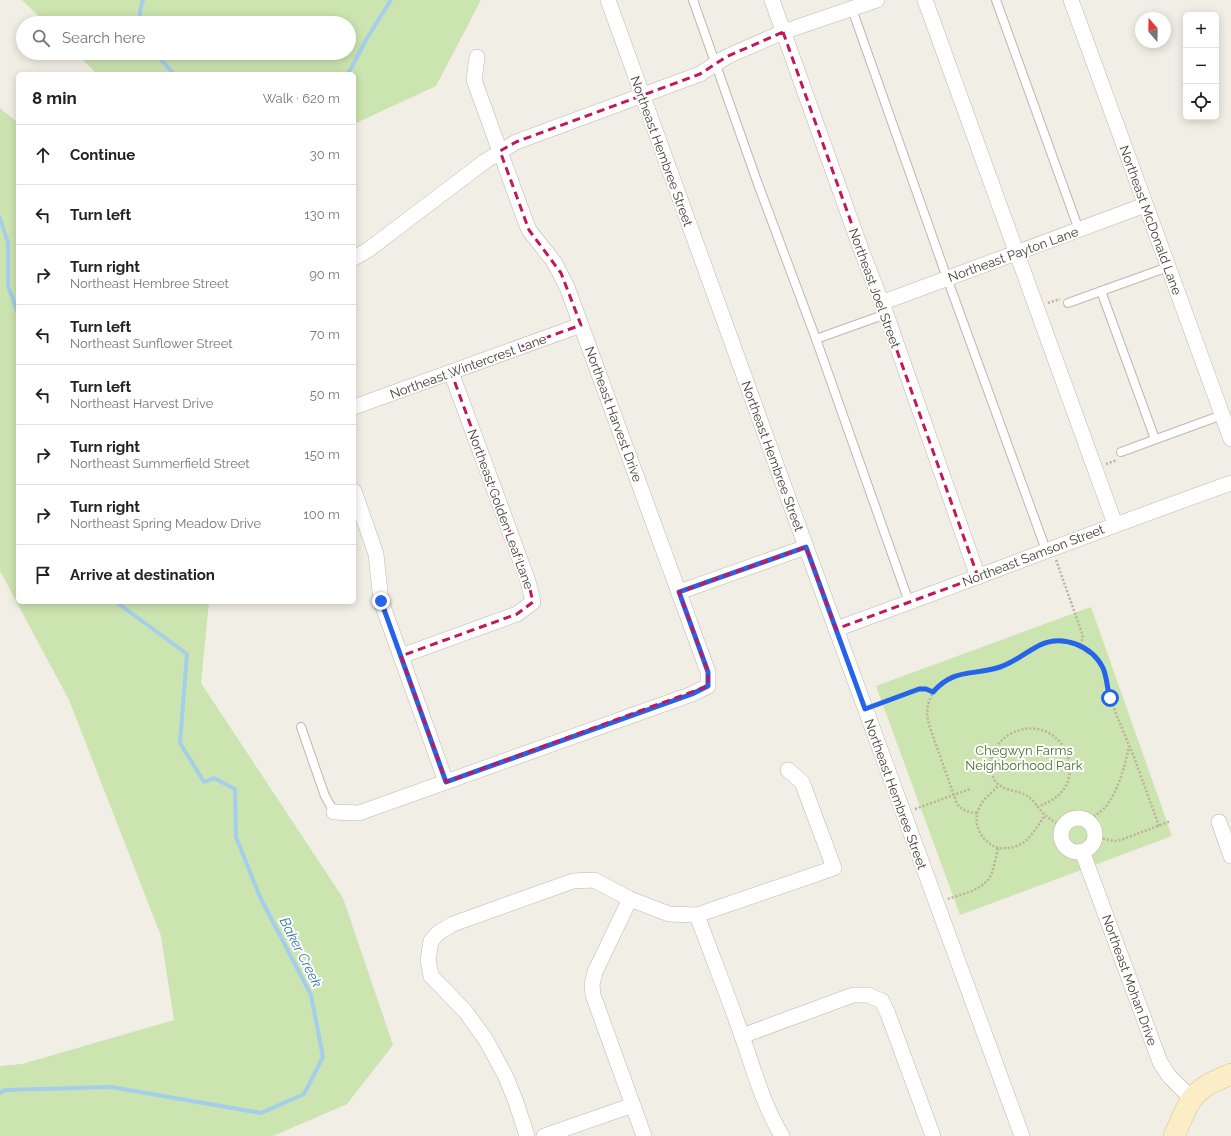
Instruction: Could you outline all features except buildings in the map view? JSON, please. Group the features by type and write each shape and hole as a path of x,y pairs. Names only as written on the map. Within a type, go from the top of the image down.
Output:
{"street":[{"name":"Northeast Hembree Street","path":"608,0 865,709 1022,1136"},
{"name":"Northeast Joel Street","path":"772,0 862,252 884,308 978,577"},
{"path":"925,0 1115,524"},
{"name":"Northeast McDonald Lane","path":"1071,0 1231,439"},
{"path":"356,257 368,250 500,151 516,142 700,74 726,57 783,32 864,3"},
{"name":"Northeast Harvest Drive","path":"446,782 692,694 708,686 708,672 561,273 529,230 474,80 477,57"},
{"name":"Northeast Payton Lane","path":"884,308 947,278 1145,205"},
{"name":"Northeast Wintercrest Lane","path":"356,406 581,325"},
{"name":"Northeast Golden Leaf Lane","path":"401,656 517,614 533,602 528,580 452,372"},
{"name":"Northeast Samson Street","path":"836,629 978,577 1115,524 1231,483"},
{"path":"334,812 359,814 446,782 381,601 376,554 356,497"},
{"path":"679,592 806,547"},
{"path":"527,1136 506,1077 486,1040 465,1012 431,976 428,960 431,941 438,933 454,924 573,881 594,880 630,899 669,914 697,915 834,868 802,782 788,770"},
{"path":"1079,818 1087,821 1092,826 1094,837 1089,848 1075,852 1064,846 1061,840 1063,826 1072,819 1079,818"},
{"path":"1219,822 1231,856"},
{"name":"Northeast Mohan Drive","path":"1082,851 1160,1062 1168,1076 1192,1099"},
{"path":"630,899 595,972 592,986 593,995 644,1136"},
{"path":"697,915 764,1100 774,1123 782,1136"},
{"path":"742,1036 853,995 868,995 882,1001 933,1136"},
{"path":"1174,1136 1184,1112 1192,1099 1204,1087 1231,1074"},
{"path":"544,1136 633,1105"}],"lane":[{"path":"693,0 758,184 816,339 909,602"},
{"path":"996,0 1079,230"},
{"path":"864,3 947,278 1049,549"},
{"path":"1068,303 1168,267"},
{"path":"1101,292 1155,439"},
{"path":"816,339 884,308"},
{"path":"1121,452 1222,415"},
{"path":"301,727 325,796 334,812"}],"path":[{"path":"1036,308 1063,298 1068,303"},
{"path":"1095,468 1120,459 1121,452"},
{"path":"1049,549 1082,633 1083,638 1079,646"},
{"path":"977,813 966,812 957,804 929,725 927,714 928,704 933,692 941,683 950,677 958,674 978,672 1001,667 1046,643 1056,641 1067,642 1079,646 1098,660 1103,669 1116,714 1159,826"},
{"path":"865,709 919,689 926,689 933,692"},
{"path":"1037,807 1056,798 1062,792 1068,782 1070,770 1065,747 1056,737 1047,731 1037,728 1026,728 1014,731 1000,741 994,751 991,761 994,780 999,785 1028,797 1045,816 1063,826"},
{"path":"1087,821 1103,809 1111,798 1122,774 1129,746"},
{"path":"999,785 984,799 977,813 978,827 982,837 987,842 998,848 1009,849 1017,847 1026,842 1045,816"},
{"path":"903,813 970,789"},
{"path":"1094,837 1114,841 1120,840 1170,821"},
{"path":"936,903 976,889 984,884 990,877 998,848"}],"highlighted area":[{"path":"783,32 978,577 836,629 806,547 679,592 708,672 708,686 446,782 401,656 517,614 533,602 528,581 451,372 581,325 561,273 529,230 500,151 516,142 700,74 726,57"}],"green space":[{"path":"22,0 481,0 436,86 356,123 356,72 95,72 83,60 356,60 356,16 39,16"},
{"path":"0,108 16,121 16,601 0,571"},
{"path":"18,604 209,604 201,683 343,898 393,1045 347,1104 273,1136 0,1136 0,1066 22,1064 174,1020 161,936 69,700"},
{"name":"Chegwyn Farms Neighborhood Park","path":"1091,607 1172,836 960,915 876,686"}],"waterway":[{"name":"Baker Creek","path":"140,16 143,0"},
{"name":"Baker Creek","path":"356,59 367,38 391,0"},
{"name":"Baker Creek","path":"161,60 172,72"},
{"name":"Baker Creek","path":"349,72 355,60"},
{"name":"Baker Creek","path":"0,218 8,243 8,286 16,308"},
{"name":"Baker Creek","path":"0,1093 5,1090 111,1087 261,1113 304,1094 323,1057 311,995 260,897 236,837 235,789 214,778 204,782 180,743 187,654 119,604"}],"route":[{"path":"381,601 446,782 692,694 708,686 708,672 679,592 806,547 865,709 919,689 926,689 933,692 941,683 950,677 958,674 970,674 1001,667 1039,646 1056,641 1075,644 1083,648 1098,660 1106,677 1110,698"}]}
